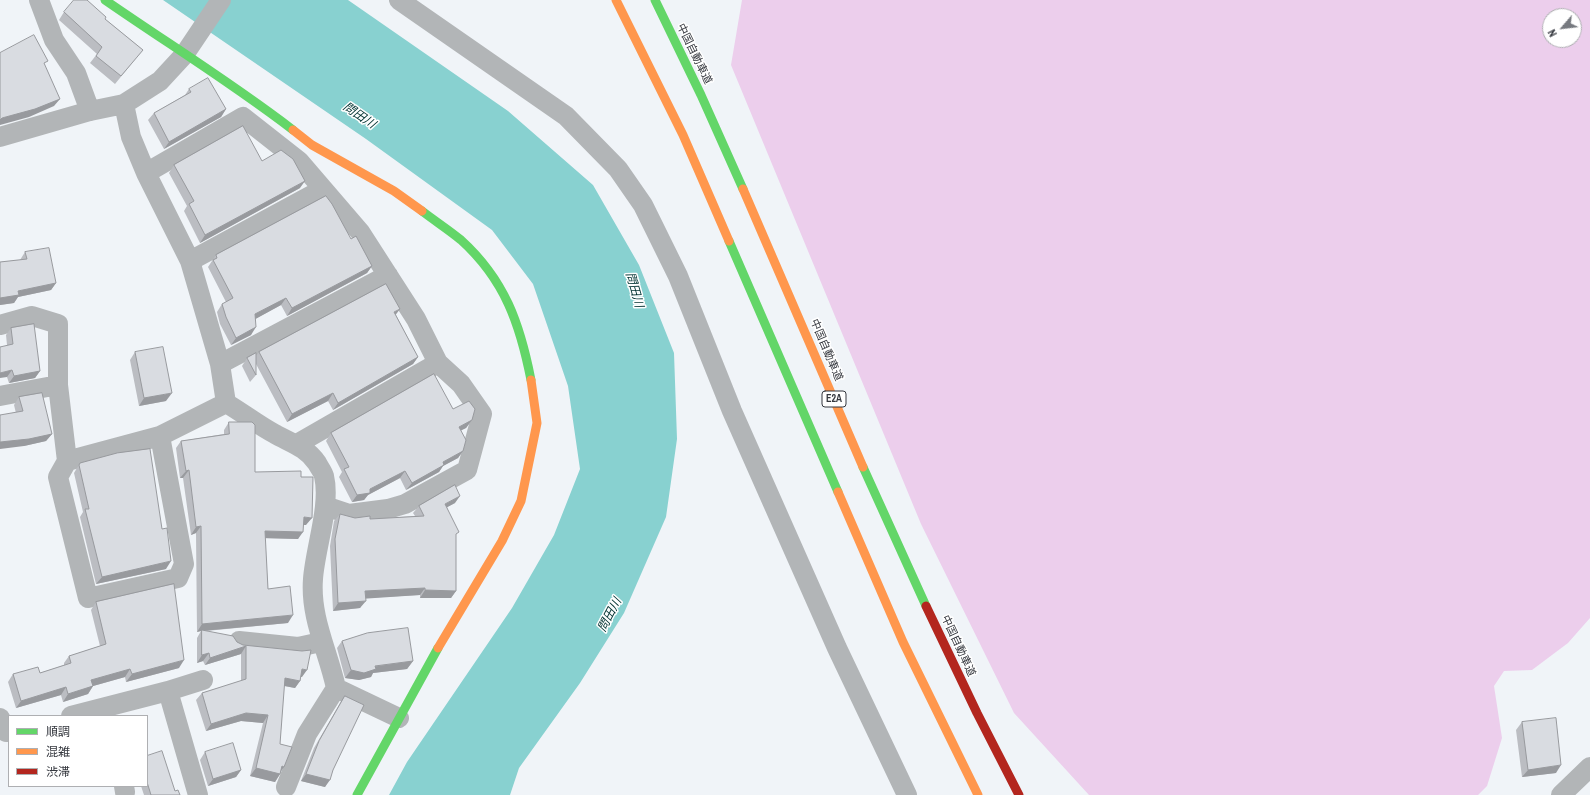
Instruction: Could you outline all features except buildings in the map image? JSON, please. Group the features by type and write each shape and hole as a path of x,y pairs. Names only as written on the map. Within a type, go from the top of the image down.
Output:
{"main road":[{"path":"105,0 187,51 312,145 394,192 461,240 490,270 508,301 524,342 532,383 537,423 521,501 502,541 423,673 357,795"},
{"path":"616,0 683,135 903,642 978,795"},
{"name":"中国自動車道","path":"655,0 715,125 930,616 987,735 1019,795"}],"street":[{"path":"39,0 54,40 76,73 90,111"},
{"path":"0,137 90,111 124,104 160,81 187,51 221,0"},
{"path":"399,0 566,116 618,169 644,205 678,276 732,411 837,648 907,795"},
{"path":"124,104 131,137 146,173 190,261 220,364 226,403 275,434 298,444 316,461 324,476 325,506 313,579 314,614 321,642 330,664 336,688 307,734 286,787"},
{"path":"146,173 243,117 299,161 322,190 360,232 416,319 438,363 461,384 482,414 467,470 405,504 388,509 349,514 325,506"},
{"path":"190,261 322,190"},
{"path":"220,364 388,275"},
{"path":"0,325 32,316 58,324 58,385 66,461 58,477 88,598 178,578 184,564 160,436"},
{"path":"298,444 438,363"},
{"path":"0,396 58,385"},
{"path":"66,461 160,436 226,403"},
{"path":"239,641 298,647 321,642"},
{"path":"78,715 101,712 203,680"},
{"path":"336,688 399,718"},
{"path":"168,691 198,795"},
{"path":"0,718 6,732 8,731"},
{"path":"1561,795 1590,767"}],"shaded area":[{"path":"742,0 1590,0 1590,618 1568,643 1532,670 1504,671 1494,686 1502,738 1487,786 1478,795 1089,795 1014,713 921,524 731,65"}],"water":[{"name":"問田川","path":"163,0 348,0 508,111 593,185 639,265 674,353 677,439 666,517 624,613 580,683 519,768 510,795 389,795 407,762 512,608 554,535 580,469 568,386 533,284 492,230 366,139"}],"traffic: fast":[{"path":"105,0 223,80 293,130"},
{"path":"655,0 701,95 743,189"},
{"path":"422,211 461,240 476,255 500,287 516,322 522,340 531,380"},
{"path":"729,241 838,492"},
{"path":"863,467 926,606"},
{"path":"357,795 438,648"}],"traffic: slow":[{"path":"616,0 683,135 729,241"},
{"path":"293,130 312,145 394,191 422,211"},
{"path":"743,189 863,467"},
{"path":"438,648 502,541 521,501 537,423 531,380"},
{"path":"838,492 903,642 978,795"}],"traffic: jam":[{"path":"926,606 977,713 1019,795"}]}
